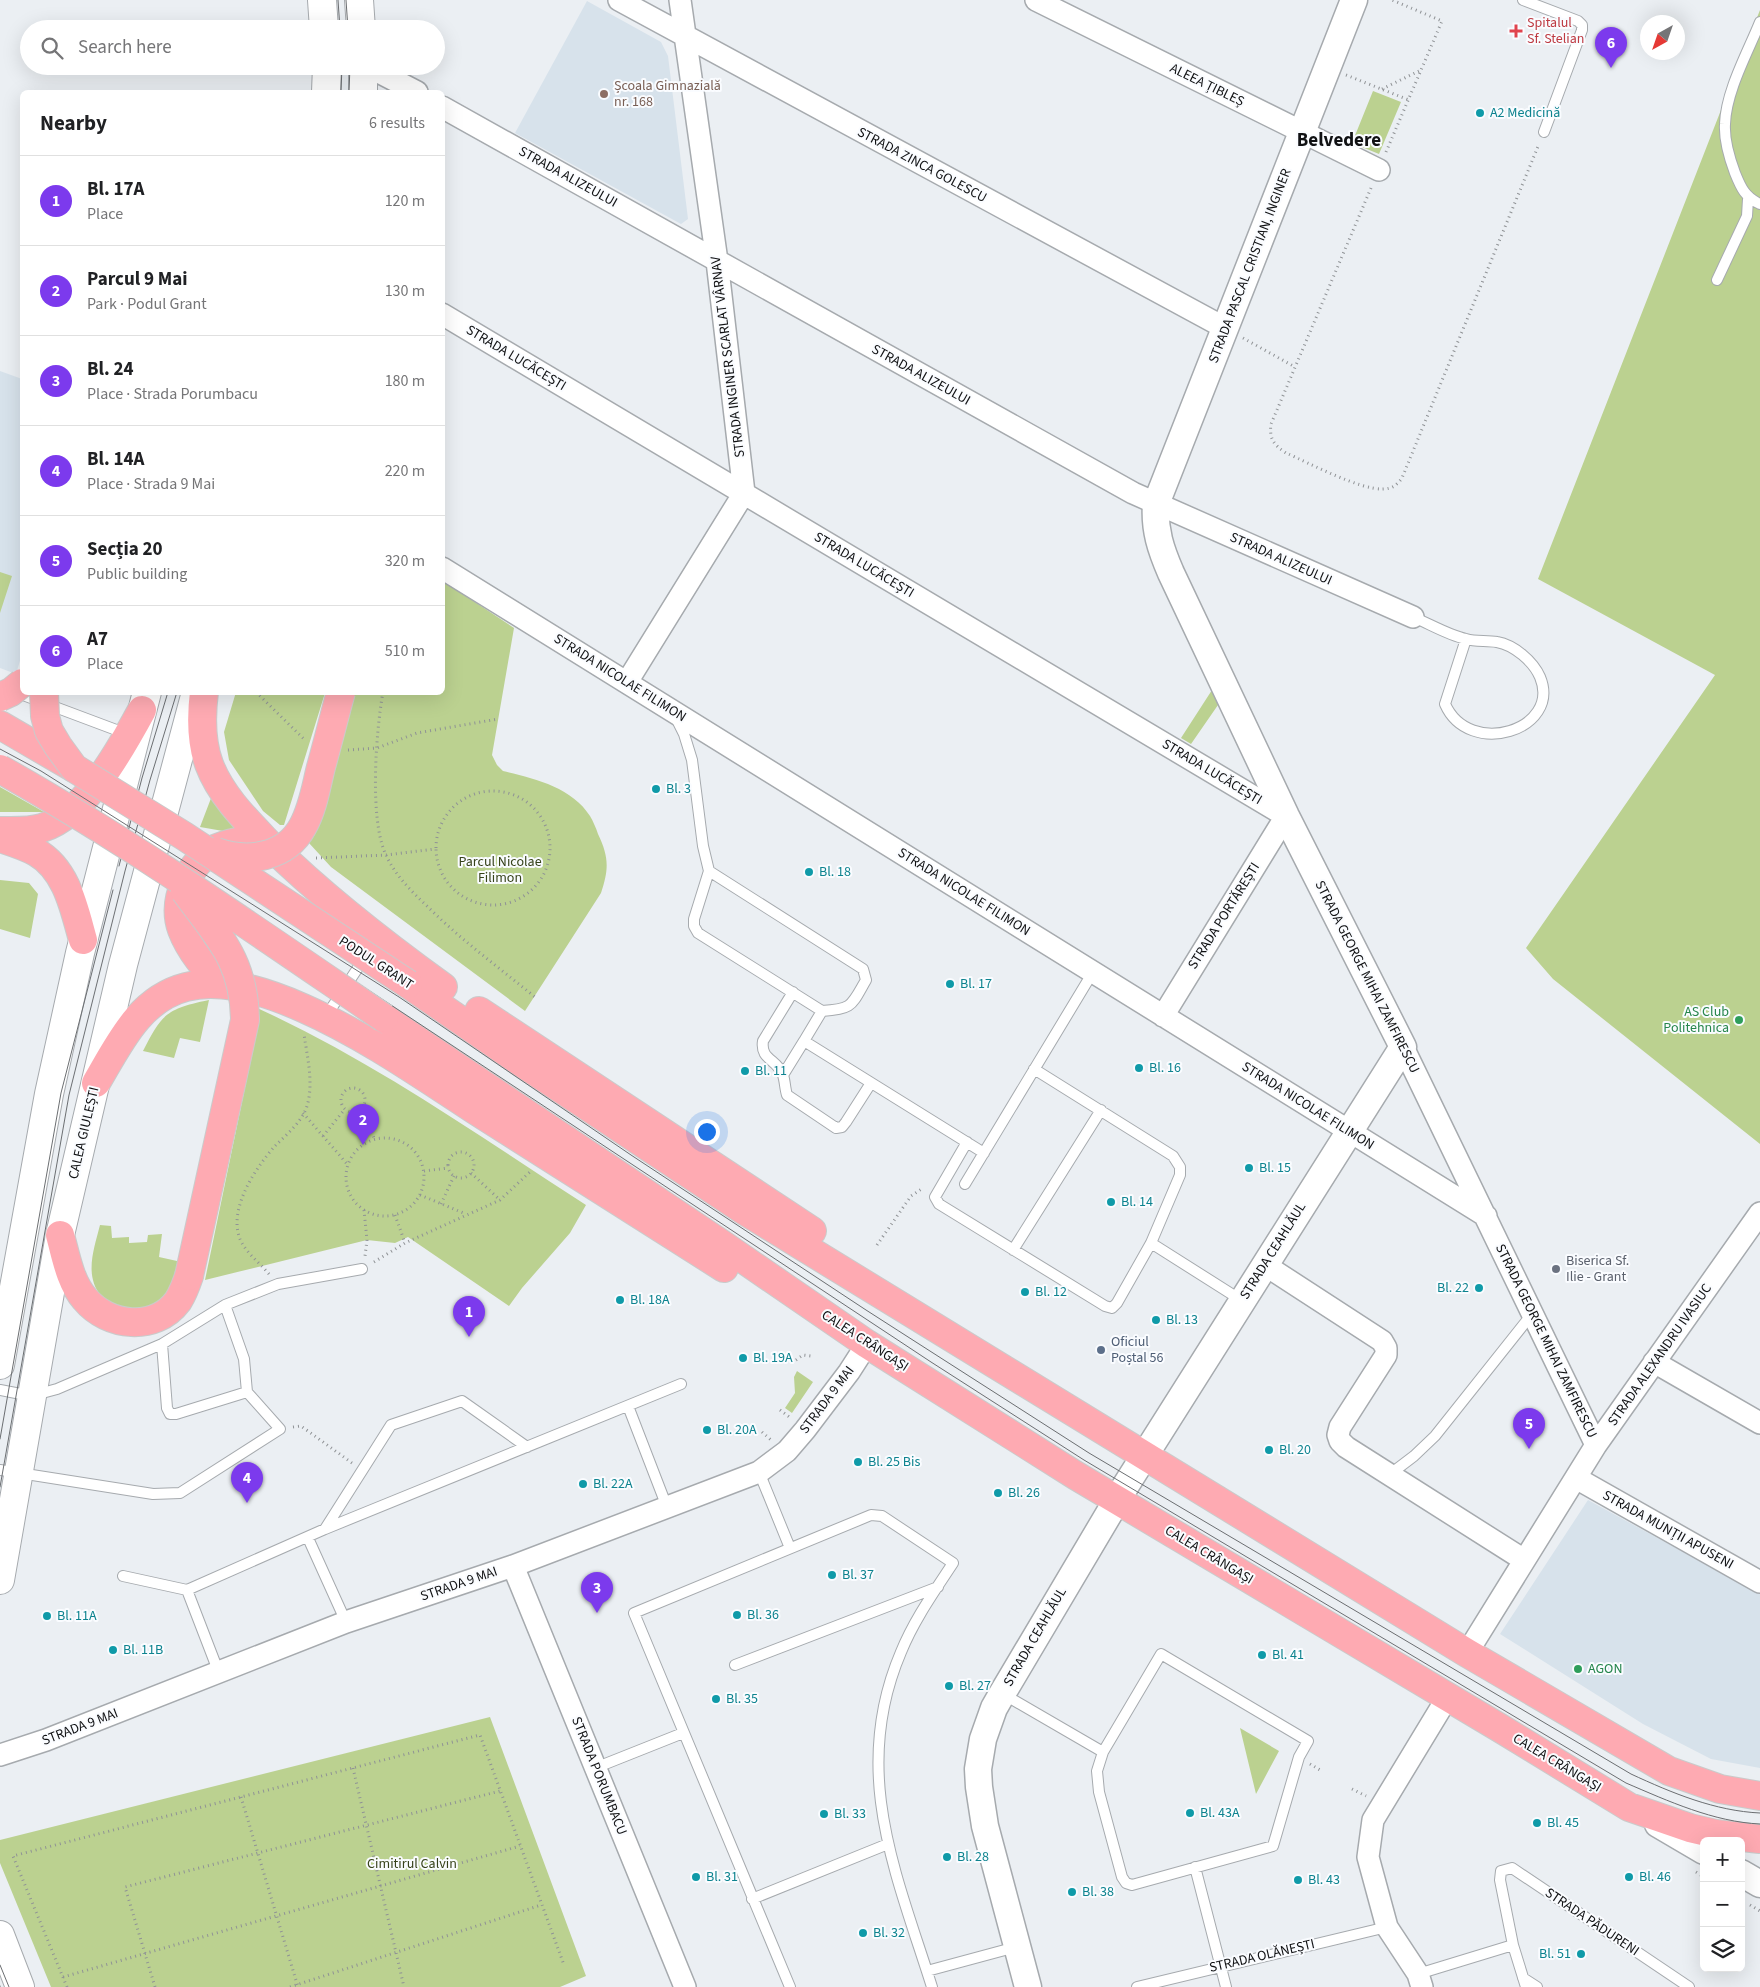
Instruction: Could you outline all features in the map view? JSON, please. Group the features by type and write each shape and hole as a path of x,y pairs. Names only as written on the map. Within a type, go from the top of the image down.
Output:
{"main road":[{"path":"322,0 323,20"},
{"path":"359,0 360,20"},
{"path":"326,90 327,75"},
{"path":"363,90 364,75"},
{"path":"0,697 11,692 20,685"},
{"path":"44,695 45,716 49,732 74,768"},
{"name":"CALEA GIULEȘTI","path":"0,1580 9,1472 31,1396 60,1235 123,965 195,695"},
{"path":"204,695 203,739 209,763 219,785 231,802 262,837 330,901 452,992 841,1250 856,1262 888,1297 1144,1456 1467,1653 1646,1759 1694,1781 1720,1789 1760,1796"},
{"path":"184,836 217,852 239,858 261,857 271,854 295,837 303,827 312,804 340,695"},
{"path":"0,830 43,828 56,822 74,807 102,776 128,734 144,701"},
{"path":"0,1365 50,1094 83,940 144,701"},
{"name":"PODUL GRANT","path":"0,725 184,836 745,1210 888,1297"},
{"path":"0,769 40,791 172,873 232,957 242,982 245,1004 243,1035 190,1276 177,1302 154,1320 118,1321 100,1313 84,1298 71,1276 60,1235"},
{"path":"220,984 196,956 182,930 179,918 184,886 196,863 216,849 228,844 262,837"},
{"path":"0,838 38,853 53,867 68,890 83,940"},
{"name":"CALEA CRÂNGAȘI","path":"172,873 867,1344 1116,1500 1629,1807"},
{"path":"96,1083 123,1036 151,1004 169,993 186,987 220,984 258,992 314,1013 424,1077 821,1330 839,1338 867,1344"},
{"path":"1629,1807 1690,1828 1716,1834 1760,1839"},
{"path":"0,1935 20,1987"}],"street":[{"name":"STRADA ZINCA GOLESCU","path":"619,0 1225,328"},
{"name":"STRADA INGINER SCARLAT VÂRNAV","path":"680,0 717,262 744,493"},
{"name":"ALEEA ȚIBLEȘ","path":"1036,0 1379,170"},
{"name":"STRADA PASCAL CRISTIAN, INGINER","path":"1156,504 1352,1"},
{"path":"383,75 413,90"},
{"name":"STRADA ALIZEULUI","path":"445,109 717,262 1156,504 1413,617"},
{"name":"STRADA LUCĂCEȘTI","path":"445,316 1286,816"},
{"path":"627,682 744,493"},
{"name":"STRADA GEORGE MIHAI ZAMFIRESCU","path":"1156,504 1155,519 1161,550 1286,816 1403,1047 1596,1445"},
{"name":"STRADA NICOLAE FILIMON","path":"445,570 1486,1216"},
{"name":"STRADA PORTĂREȘTI","path":"1163,1016 1286,816"},
{"name":"STRADA CEAHLĂUL","path":"1028,1987 985,1826 979,1787 978,1769 983,1739 994,1708 1116,1500 1403,1047"},
{"name":"STRADA ALEXANDRU IVASIUC","path":"1467,1653 1596,1445 1760,1213"},
{"path":"1264,1265 1382,1341 1386,1348 1386,1355 1340,1427 1338,1435 1340,1441 1388,1475 1524,1560"},
{"name":"STRADA 9 MAI","path":"0,1755 46,1740 346,1622 513,1566 759,1472 787,1450 805,1430 849,1372 867,1344"},
{"path":"1654,1362 1760,1423"},
{"name":"STRADA MUNȚII APUSENI","path":"1576,1478 1760,1582"},
{"name":"STRADA PORUMBACU","path":"513,1566 685,1987"},
{"path":"1420,1980 1387,1927 1368,1857 1373,1820 1447,1698"},
{"name":"CALEA CRÂNGAȘI","path":"1629,1807 1700,1849"},
{"path":"1745,1875 1760,1884"}],"lane":[{"path":"1523,0 1578,21 1582,25 1582,30 1544,132"},
{"path":"1717,280 1747,216 1748,199 1730,160 1725,124 1731,93 1760,22"},
{"path":"1748,199 1760,204"},
{"path":"1413,617 1466,639 1499,642 1519,652 1532,664 1540,677 1543,690 1541,706 1532,719 1520,728 1493,733 1480,733 1465,728 1450,715 1445,704 1466,639"},
{"path":"0,686 20,694"},
{"path":"24,695 128,734"},
{"path":"673,711 684,734 692,760 709,871 694,919 694,926 698,933 822,1010 843,1010 853,1003 866,980 863,969 709,871"},
{"path":"314,1013 378,938"},
{"path":"965,1184 1093,972"},
{"path":"793,992 763,1041 762,1049 765,1055 777,1064 783,1076 787,1095 836,1128 842,1127 846,1122 871,1083"},
{"path":"783,1076 822,1010"},
{"path":"804,1041 984,1153"},
{"path":"967,1142 935,1197 939,1204 1105,1306 1112,1308 1117,1303 1151,1243 1180,1176 1180,1166 1173,1156 1034,1069"},
{"path":"1014,1250 1101,1110"},
{"path":"1151,1243 1242,1300"},
{"path":"0,1390 31,1396 58,1389 162,1344 224,1305 278,1284 362,1269"},
{"path":"9,1472 153,1494 180,1493 280,1429 247,1392 244,1359 224,1305"},
{"path":"1388,1475 1414,1456 1435,1436 1532,1314"},
{"path":"162,1344 167,1408 170,1414 176,1414 247,1392"},
{"path":"123,1576 187,1590 325,1529 681,1384"},
{"path":"325,1529 391,1425 462,1401 527,1447"},
{"path":"628,1406 667,1508"},
{"path":"759,1472 790,1548"},
{"path":"790,1987 634,1613 871,1515 882,1516 953,1563 901,1650 885,1699 878,1755 881,1808 894,1871 932,1987"},
{"path":"308,1538 346,1622"},
{"path":"735,1665 938,1587"},
{"path":"187,1590 219,1673"},
{"path":"1161,1654 1308,1742 1298,1757 1273,1846 1195,1867 1132,1885 1126,1883 1122,1877 1099,1792 1097,1771 1103,1752 1161,1654"},
{"path":"1002,1694 1103,1752"},
{"path":"595,1768 683,1733"},
{"path":"752,1899 888,1844"},
{"path":"1195,1867 1226,1987"},
{"name":"STRADA PĂDURENI","path":"1512,1945 1500,1880 1501,1871 1512,1868 1689,1987"},
{"name":"STRADA OLĂNEȘTI","path":"1138,1987 1387,1927"},
{"path":"1420,1980 1512,1945 1524,1982 1537,1987"},
{"path":"928,1971 1017,1947"}],"path":[{"path":"1392,0 1442,21 1270,424 1270,438 1274,444 1286,453 1369,488 1385,489 1396,486 1407,468 1544,132"},
{"path":"1327,68 1409,100"},
{"path":"1381,89 1421,70"},
{"path":"1225,328 1295,366"},
{"path":"259,695 303,740 311,742"},
{"path":"383,695 377,748 376,817 386,855 395,870 413,892 445,924 535,997"},
{"path":"342,750 377,748 417,733 498,719"},
{"path":"495,790 513,794 530,803 542,817 549,835 551,854 545,872 534,888 519,899 500,905 481,904 463,897 449,884 439,868 435,849 438,830 446,814 460,800 476,792 495,790"},
{"path":"314,858 386,855 435,849"},
{"path":"278,1284 246,1249 236,1227 237,1216 249,1181 259,1165 290,1132 307,1106 310,1088 314,1013"},
{"path":"361,1109 351,1112 345,1109 341,1103 342,1096 347,1090 354,1088 363,1095 364,1102 361,1109 375,1140"},
{"path":"322,1136 345,1109"},
{"path":"303,1113 348,1165"},
{"path":"391,1139 406,1144 414,1152 420,1160 424,1171 424,1183 420,1195 409,1208 395,1215 373,1214 354,1200 348,1189 346,1176 348,1165 355,1153 364,1145 375,1140 391,1139"},
{"path":"461,1152 468,1155 473,1161 471,1172 465,1177 454,1176 448,1168 450,1157 461,1152"},
{"path":"362,1269 405,1243 500,1200 536,1166"},
{"path":"424,1171 448,1168"},
{"path":"471,1172 500,1200"},
{"path":"441,1204 454,1176"},
{"path":"877,1245 911,1196 924,1187 940,1187"},
{"path":"420,1195 466,1214"},
{"path":"362,1269 368,1240 364,1209"},
{"path":"395,1215 405,1243"},
{"path":"796,1360 803,1355 811,1356"},
{"path":"280,1429 300,1426 362,1471"},
{"path":"67,1987 13,1856 480,1735 564,1965"},
{"path":"353,1768 404,1987"},
{"path":"155,1987 125,1887 500,1791"},
{"path":"241,1797 297,1986"},
{"path":"63,1977 520,1846"},
{"path":"290,1987 542,1905"}],"shaded area":[{"name":"Școala Gimnazială nr. 168","path":"587,1 661,42 668,56 688,219 681,224 515,133"},
{"path":"0,371 20,378 20,661 16,674 0,668"},
{"path":"1588,1500 1760,1594 1760,1768 1711,1759 1643,1724 1500,1634"}],"green space":[{"path":"1760,10 1760,1144 1553,979 1526,948 1715,675 1538,579"},
{"path":"1373,91 1401,102 1379,154 1352,143"},
{"path":"0,572 12,576 0,613"},
{"name":"Parcul Nicolae Filimon","path":"445,582 514,628 492,755 497,765 503,771 551,785 573,798 582,806 591,818 602,842 607,863 601,893 525,1011 331,867 309,843 349,695 445,695"},
{"path":"1212,690 1218,705 1191,744 1181,738"},
{"path":"235,695 324,695 284,825 280,825 263,811 229,760 224,732"},
{"path":"0,787 44,812 0,812"},
{"path":"213,793 246,835 200,827"},
{"path":"0,880 29,883 38,894 30,938 0,929"},
{"path":"209,1000 200,1042 180,1038 174,1058 143,1051 155,1029 167,1015 174,1010"},
{"path":"255,1007 298,1028 383,1075 586,1205 570,1233 522,1288 509,1306 408,1237 395,1243 367,1240 205,1280 249,1068"},
{"path":"100,1225 111,1226 112,1238 129,1237 129,1243 147,1242 148,1235 162,1234 159,1257 186,1263 163,1303 127,1313 103,1299 96,1288 92,1271 93,1252"},
{"path":"797,1371 813,1382 792,1413 785,1408 795,1393 794,1377"},
{"name":"Cimitirul Calvin","path":"490,1717 586,1976 560,1987 51,1987 0,1863 0,1840"},
{"path":"1240,1728 1279,1751 1256,1794"}],"tram line":[{"path":"338,0 339,20"},
{"path":"346,0 347,20"},
{"path":"341,90 342,75"},
{"path":"349,90 350,75"},
{"path":"119,866 142,778 167,695"},
{"path":"0,1487 69,1095 125,871 176,695"},
{"path":"0,749 41,771 399,997 631,1155 866,1310 1089,1453 1631,1774 1662,1788 1710,1805 1743,1812 1760,1813"},
{"path":"0,758 38,778 273,927 931,1362 1084,1460 1626,1783 1708,1815 1760,1824"},
{"path":"0,1439 61,1093 113,890"},
{"path":"0,1965 9,1987"}],"place":[{"name":"Spitalul Sf. Stelian","path":"1516,31"},
{"name":"A7","path":"1611,68"},
{"name":"Școala Gimnazială nr. 168","path":"604,94"},
{"name":"A2 Medicină","path":"1480,113"},
{"name":"Bl. 3","path":"656,789"},
{"name":"Bl. 18","path":"809,872"},
{"name":"Bl. 17","path":"950,984"},
{"name":"AS Club Politehnica","path":"1739,1020"},
{"name":"Bl. 16","path":"1139,1068"},
{"name":"Bl. 11","path":"745,1071"},
{"name":"Parcul 9 Mai","path":"363,1145"},
{"name":"Bl. 15","path":"1249,1168"},
{"name":"Bl. 14","path":"1111,1202"},
{"name":"Biserica Sf. Ilie - Grant","path":"1556,1269"},
{"name":"Bl. 22","path":"1479,1288"},
{"name":"Bl. 12","path":"1025,1292"},
{"name":"Bl. 18A","path":"620,1300"},
{"name":"Bl. 13","path":"1156,1320"},
{"name":"Bl. 17A","path":"469,1337"},
{"name":"Oficiul Poștal 56","path":"1101,1350"},
{"name":"Bl. 19A","path":"743,1358"},
{"name":"Bl. 20A","path":"707,1430"},
{"name":"Secția 20","path":"1529,1449"},
{"name":"Bl. 20","path":"1269,1450"},
{"name":"Bl. 25 Bis","path":"858,1462"},
{"name":"Bl. 22A","path":"583,1484"},
{"name":"Bl. 26","path":"998,1493"},
{"name":"Bl. 14A","path":"247,1503"},
{"name":"Bl. 37","path":"832,1575"},
{"name":"Bl. 24","path":"597,1613"},
{"name":"Bl. 36","path":"737,1615"},
{"name":"Bl. 11A","path":"47,1616"},
{"name":"Bl. 11B","path":"113,1650"},
{"name":"Bl. 41","path":"1262,1655"},
{"name":"AGON","path":"1578,1669"},
{"name":"Bl. 27","path":"949,1686"},
{"name":"Bl. 35","path":"716,1699"},
{"name":"Bl. 43A","path":"1190,1813"},
{"name":"Bl. 33","path":"824,1814"},
{"name":"Bl. 45","path":"1537,1823"},
{"name":"Bl. 28","path":"947,1857"},
{"name":"Bl. 31","path":"696,1877"},
{"name":"Bl. 46","path":"1629,1877"},
{"name":"Bl. 43","path":"1298,1880"},
{"name":"Bl. 38","path":"1072,1892"},
{"name":"Bl. 32","path":"863,1933"},
{"name":"Bl. 51","path":"1581,1954"}],"district":[{"name":"Belvedere","path":"1339,140"}]}
